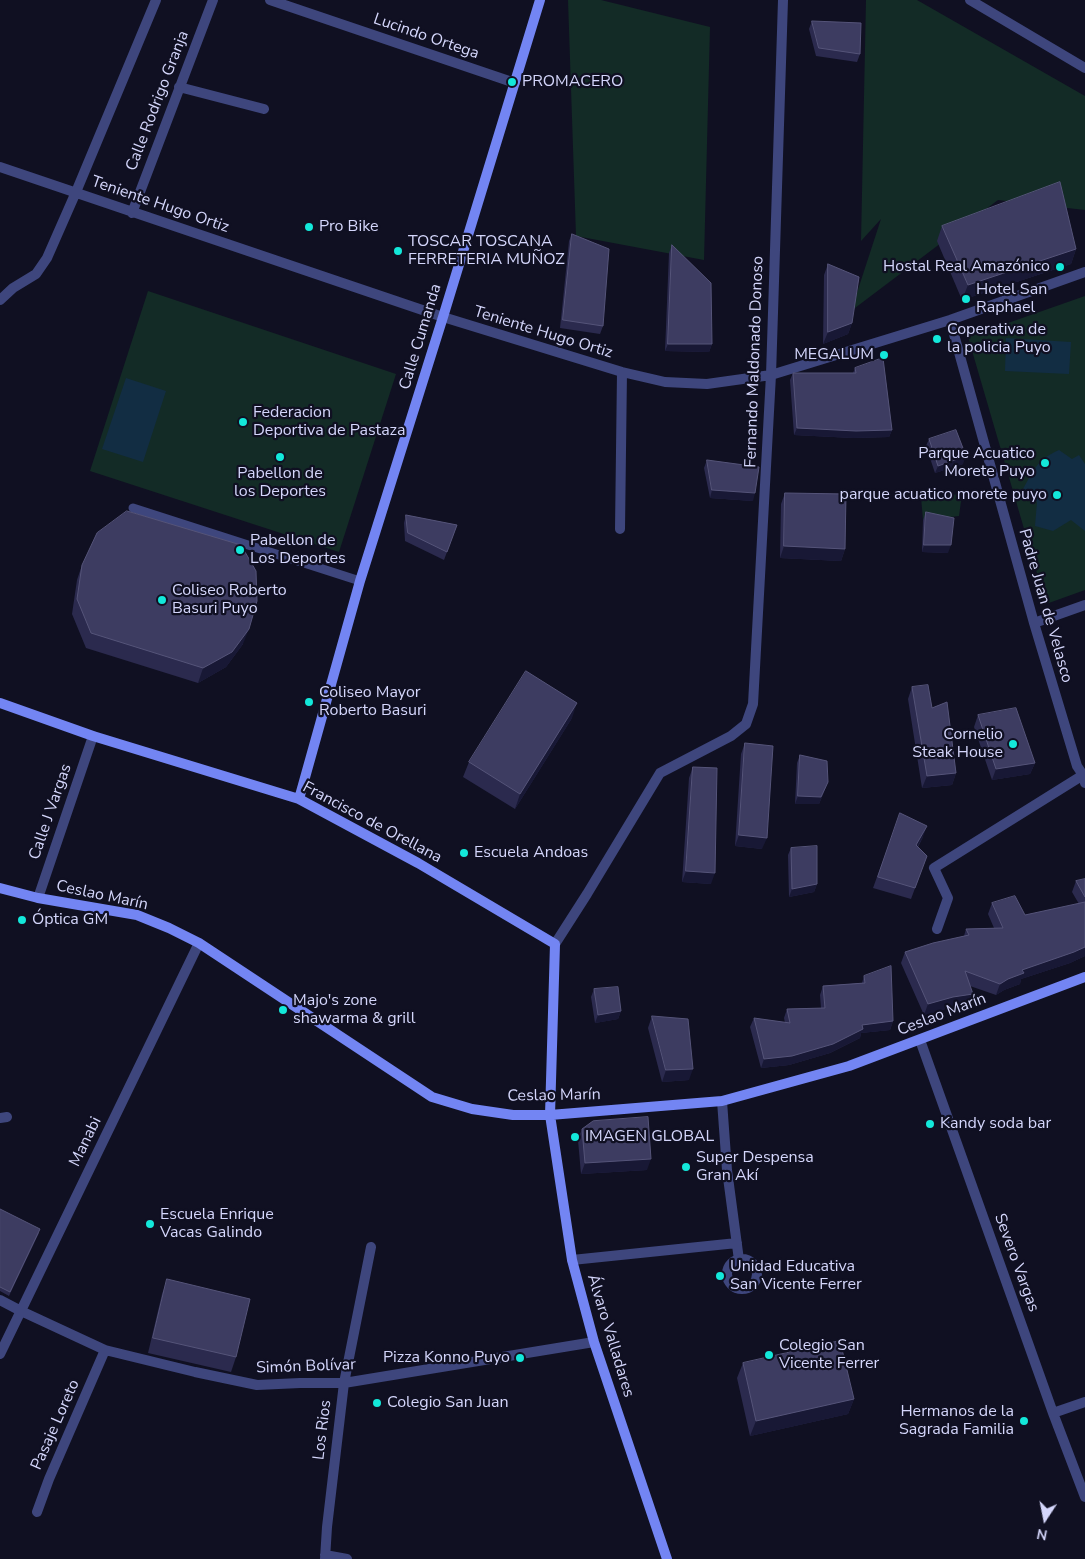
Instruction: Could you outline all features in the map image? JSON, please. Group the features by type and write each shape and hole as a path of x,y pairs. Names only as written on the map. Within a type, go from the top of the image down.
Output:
{"street":[{"path":"0,300 12,288 36,274 47,258 156,0"},
{"name":"Calle Rodrigo Granja","path":"132,213 213,0"},
{"name":"Lucindo Ortega","path":"270,0 515,83"},
{"name":"Calle Cumanda","path":"299,800 360,581 540,0"},
{"name":"Fernando Maldonado Donoso","path":"555,944 660,773 731,736 746,724 753,704 771,375 783,0"},
{"path":"970,0 1085,68"},
{"path":"180,87 264,109"},
{"name":"Teniente Hugo Ortiz","path":"0,167 443,317 622,372 665,382 707,384 771,375 950,320 1085,272"},
{"name":"Padre Juan de Velasco","path":"950,320 1034,623 1076,766 1084,778"},
{"path":"620,529 622,372"},
{"path":"1034,623 1085,605"},
{"name":"Francisco de Orellana","path":"0,702 93,736 299,800 418,863 555,944"},
{"name":"Calle J Vargas","path":"38,898 93,736"},
{"path":"937,929 948,898 934,868 1084,778"},
{"name":"Ceslao Marín","path":"0,888 38,898 137,915 169,928 199,943 432,1096 472,1108 513,1115 550,1115 722,1101 849,1066 1085,977"},
{"name":"Manabi","path":"0,1354 199,943"},
{"path":"550,1115 555,944"},
{"name":"Severo Vargas","path":"920,1040 1053,1413 1085,1497"},
{"path":"722,1101 727,1170 739,1260"},
{"name":"Álvaro Valladares","path":"550,1115 572,1260 594,1342 667,1559"},
{"path":"572,1260 737,1243"},
{"name":"Los Rios","path":"325,1557 344,1383 371,1247"},
{"name":"Simón Bolívar","path":"0,1300 21,1312 105,1350 257,1385 344,1383 594,1342"},
{"name":"Pasaje Loreto","path":"37,1512 49,1479 105,1350"},
{"path":"1053,1413 1085,1402"},
{"path":"325,1557 346,1559"}],"lane":[{"path":"133,508 360,581"}],"green space":[{"path":"568,0 601,0 710,27 704,260 576,236"},
{"path":"866,0 917,0 1085,96 1085,210 998,200 851,311 881,219 861,241"},
{"name":"Federacion Deportiva de Pastaza","path":"148,291 396,374 339,552 90,471"},
{"name":"Parque Acuatico Morete Puyo","path":"1085,296 1085,590 1046,604 968,337"},
{"path":"962,494 959,516 923,520 921,497"}],"water":[{"path":"1006,338 1071,342 1069,374 1005,371"},
{"path":"126,378 166,391 143,462 102,449"},
{"name":"parque acuatico morete puyo","path":"1059,450 1072,459 1079,455 1085,464 1085,531 1071,520 1053,531 1035,526 1037,502 1023,489 1041,461"}],"building":[{"path":"812,21 861,23 860,54 819,48"},
{"path":"1060,182 1076,249 968,285 942,226"},
{"path":"572,234 609,249 603,326 563,320"},
{"path":"672,245 711,283 712,344 668,344"},
{"path":"828,264 859,277 852,323 828,332"},
{"path":"883,358 892,430 856,431 797,428 793,373 856,373 855,368"},
{"path":"956,430 966,456 938,466 929,439"},
{"path":"707,460 759,467 755,493 712,490"},
{"path":"785,493 846,494 845,549 784,546"},
{"name":"Coliseo Roberto Basuri Puyo","path":"127,511 241,545 256,571 257,601 249,629 232,652 203,668 91,633 77,599 82,565 97,533"},
{"path":"926,512 954,518 951,545 924,545"},
{"path":"406,515 457,525 447,552 408,533"},
{"path":"526,671 577,703 520,794 469,762"},
{"path":"928,685 932,708 947,702 956,773 927,776 912,687"},
{"path":"1016,708 1035,763 996,769 978,715"},
{"path":"745,743 773,746 767,838 739,835"},
{"path":"800,755 827,761 828,782 821,797 798,796"},
{"path":"693,767 717,768 715,873 686,871"},
{"path":"900,813 927,826 916,845 927,856 915,888 878,877"},
{"path":"817,846 817,884 792,889 791,848"},
{"path":"1085,879 1085,897 1076,881"},
{"path":"1015,896 1025,915 1085,902 1085,947 1022,970 1024,973 1000,984 965,971 973,994 928,1004 905,952 933,943 969,935 966,929 1003,928 992,903"},
{"path":"891,966 893,1021 862,1025 863,1029 833,1044 792,1056 764,1059 754,1018 790,1023 787,1009 825,1008 823,986 865,983 864,976"},
{"path":"618,987 621,1011 598,1015 594,989"},
{"path":"652,1016 688,1019 693,1069 666,1070"},
{"path":"648,1117 651,1159 585,1163 582,1129 593,1121"},
{"path":"0,1209 40,1229 10,1292 0,1287"},
{"path":"167,1279 250,1299 236,1357 153,1338"},
{"path":"840,1341 854,1399 756,1421 743,1363"}],"place":[{"name":"PROMACERO","path":"512,82"},
{"name":"Pro Bike","path":"309,227"},
{"name":"TOSCAR TOSCANA FERRETERIA MUÑOZ","path":"398,251"},
{"name":"Hostal Real Amazónico","path":"1060,267"},
{"name":"Hotel San Raphael","path":"966,299"},
{"name":"Coperativa de la policia Puyo","path":"937,339"},
{"name":"MEGALUM","path":"884,355"},
{"name":"Federacion Deportiva de Pastaza","path":"243,422"},
{"name":"Pabellon de los Deportes","path":"280,457"},
{"name":"Parque Acuatico Morete Puyo","path":"1045,463"},
{"name":"parque acuatico morete puyo","path":"1057,495"},
{"name":"Pabellon de Los Deportes","path":"240,550"},
{"name":"Coliseo Roberto Basuri Puyo","path":"162,600"},
{"name":"Coliseo Mayor Roberto Basuri","path":"309,702"},
{"name":"Cornelio Steak House","path":"1013,744"},
{"name":"Escuela Andoas","path":"464,853"},
{"name":"Óptica GM","path":"22,920"},
{"name":"Majo's zone shawarma & grill","path":"283,1010"},
{"name":"Kandy soda bar","path":"930,1124"},
{"name":"IMAGEN GLOBAL","path":"575,1137"},
{"name":"Super Despensa Gran Akí","path":"686,1167"},
{"name":"Escuela Enrique Vacas Galindo","path":"150,1224"},
{"name":"Unidad Educativa San Vicente Ferrer","path":"720,1276"},
{"name":"Colegio San Vicente Ferrer","path":"769,1355"},
{"name":"Pizza Konno Puyo","path":"520,1358"},
{"name":"Colegio San Juan","path":"377,1403"},
{"name":"Hermanos de la Sagrada Familia","path":"1024,1421"}]}
